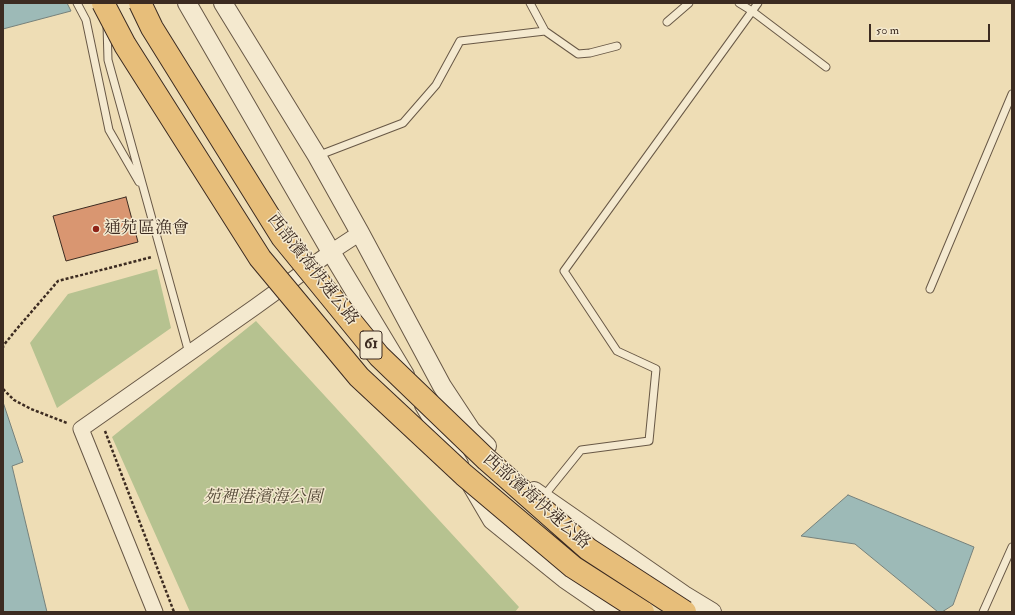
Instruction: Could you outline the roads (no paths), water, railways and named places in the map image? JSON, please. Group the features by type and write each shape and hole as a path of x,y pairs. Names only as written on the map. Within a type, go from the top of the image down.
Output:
{"highway":[{"name":"西部濱海快速公路","path":"104,3 125,45 260,258 359,377 464,475 573,567 644,612"},
{"name":"西部濱海快速公路","path":"140,3 152,28 282,237 379,356 487,460 588,548 685,612"}],"street":[{"path":"187,3 331,252 492,520 565,579 613,612"},
{"path":"223,3 317,156 442,386 471,430 522,482 539,503 712,612"},
{"path":"155,612 81,429 360,233"}],"lane":[{"path":"77,3 86,20 109,130 144,192"},
{"path":"104,3 108,60 189,353"},
{"path":"530,3 545,31 578,54 590,53 617,46"},
{"path":"667,22 689,3"},
{"path":"739,3 752,11 826,67"},
{"path":"539,503 581,450 649,441 656,369 617,351 564,271 758,3"},
{"path":"317,156 403,123 436,85 460,40 545,31"},
{"path":"930,289 1012,94"},
{"path":"517,540 528,522"},
{"path":"983,612 1012,547"}],"water":[{"path":"3,3 67,3 71,11 3,29"},
{"path":"3,402 23,462 12,466 47,612 3,612"},
{"path":"848,495 974,547 953,605 942,612 938,612 855,544 801,536"}],"place":[{"name":"通苑區漁會","path":"96,229"}],"park label":[{"name":"苑裡港濱海公園","path":"263,498"}]}
